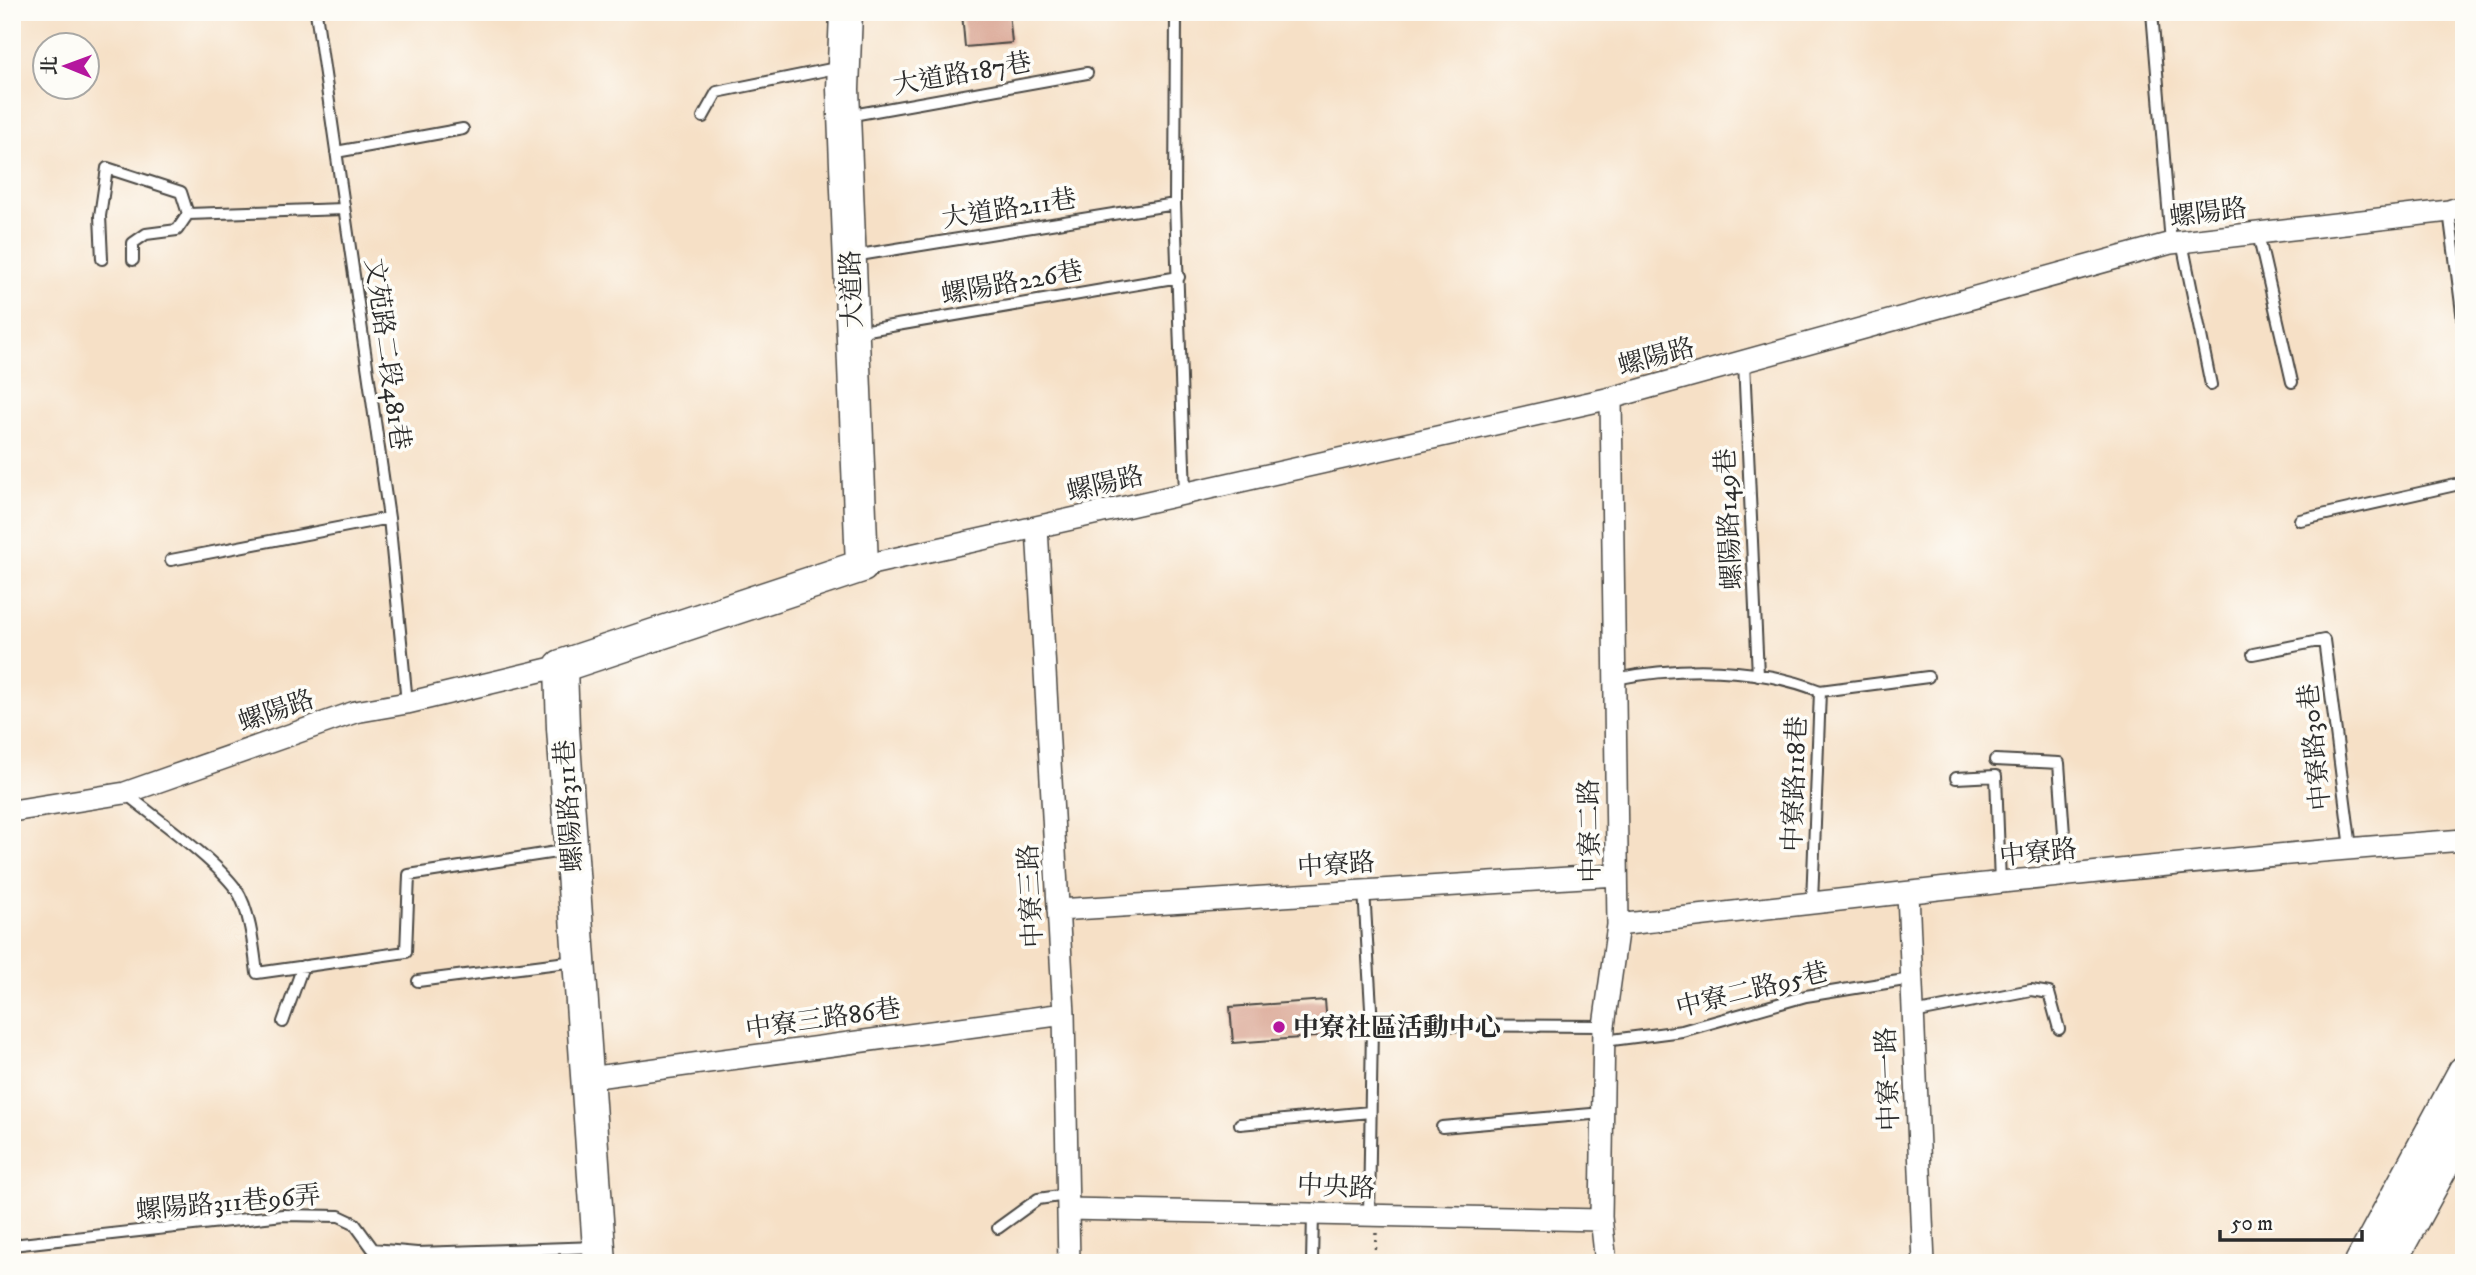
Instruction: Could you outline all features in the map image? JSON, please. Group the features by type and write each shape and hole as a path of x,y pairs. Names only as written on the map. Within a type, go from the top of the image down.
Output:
{"street":[{"name":"大道路","path":"846,12 844,117 862,566"},
{"name":"螺陽路","path":"862,566 1611,398 2177,243 2456,208"},
{"name":"中寮二路","path":"1606,1263 1601,1220 1604,1033 1619,925 1611,398"},
{"name":"中寮三路","path":"1037,527 1065,1014 1069,1263"},
{"path":"561,666 862,566"},
{"name":"螺陽路","path":"12,811 125,793 355,712 407,703 561,666"},
{"name":"螺陽路311巷","path":"561,666 600,1255"},
{"name":"中寮路","path":"1619,925 1908,892 2351,848 2464,841"},
{"name":"中寮路","path":"1058,910 1618,875"},
{"name":"中寮一路","path":"1908,892 1924,1263"},
{"name":"中寮三路86巷","path":"589,1078 1065,1014"},
{"path":"2377,1258 2464,1072"},
{"path":"2377,1258 2464,1126"},
{"name":"中央路","path":"1068,1202 1314,1212 1372,1217 1601,1220"}],"lane":[{"name":"文苑路二段481巷","path":"316,12 389,518 407,703"},
{"path":"1176,12 1175,204 1185,494"},
{"path":"2152,12 2177,243 2211,385"},
{"path":"703,117 717,92 844,66"},
{"name":"大道路187巷","path":"844,117 1087,73"},
{"path":"336,152 463,130"},
{"path":"102,260 100,216 107,168 181,192 188,214"},
{"name":"大道路211巷","path":"850,256 1175,204"},
{"path":"2456,208 2464,328"},
{"path":"188,214 344,209"},
{"path":"133,260 133,243 146,234 177,230 188,214"},
{"path":"2258,234 2292,382"},
{"name":"螺陽路226巷","path":"853,332 1179,277"},
{"name":"螺陽路149巷","path":"1744,362 1758,675"},
{"path":"2300,520 2464,483"},
{"path":"172,560 389,518"},
{"name":"中寮路30巷","path":"2253,654 2324,640 2351,848"},
{"path":"1615,679 1656,671 1758,675 1787,677 1820,691"},
{"name":"中寮路118巷","path":"1812,903 1820,691 1928,677"},
{"path":"1995,760 2059,763 2067,877"},
{"path":"1956,778 1996,776 2000,883"},
{"path":"125,793 237,890 252,933 257,973 406,952 409,875 572,850"},
{"path":"1364,890 1371,1025 1372,1217"},
{"path":"418,981 580,961"},
{"path":"283,1022 303,966"},
{"name":"中寮二路95巷","path":"1371,1025 1604,1033 1682,1031 1806,996 1911,979"},
{"path":"1913,1013 2031,990 2049,993 2059,1029"},
{"path":"1240,1124 1370,1112"},
{"path":"1443,1127 1603,1113"},
{"path":"998,1228 1038,1199 1068,1202"},
{"path":"1312,1263 1314,1212"},
{"name":"螺陽路311巷96弄","path":"12,1245 283,1215 339,1216 354,1223 373,1249 416,1253 600,1255"}],"path":[{"path":"1372,1217 1376,1263"}],"building":[{"path":"1009,12 1012,43 965,47 962,13"},
{"name":"中寮社區活動中心","path":"1325,1000 1328,1036 1233,1043 1230,1007"}],"place":[{"name":"中寮社區活動中心","path":"1279,1027"}]}
